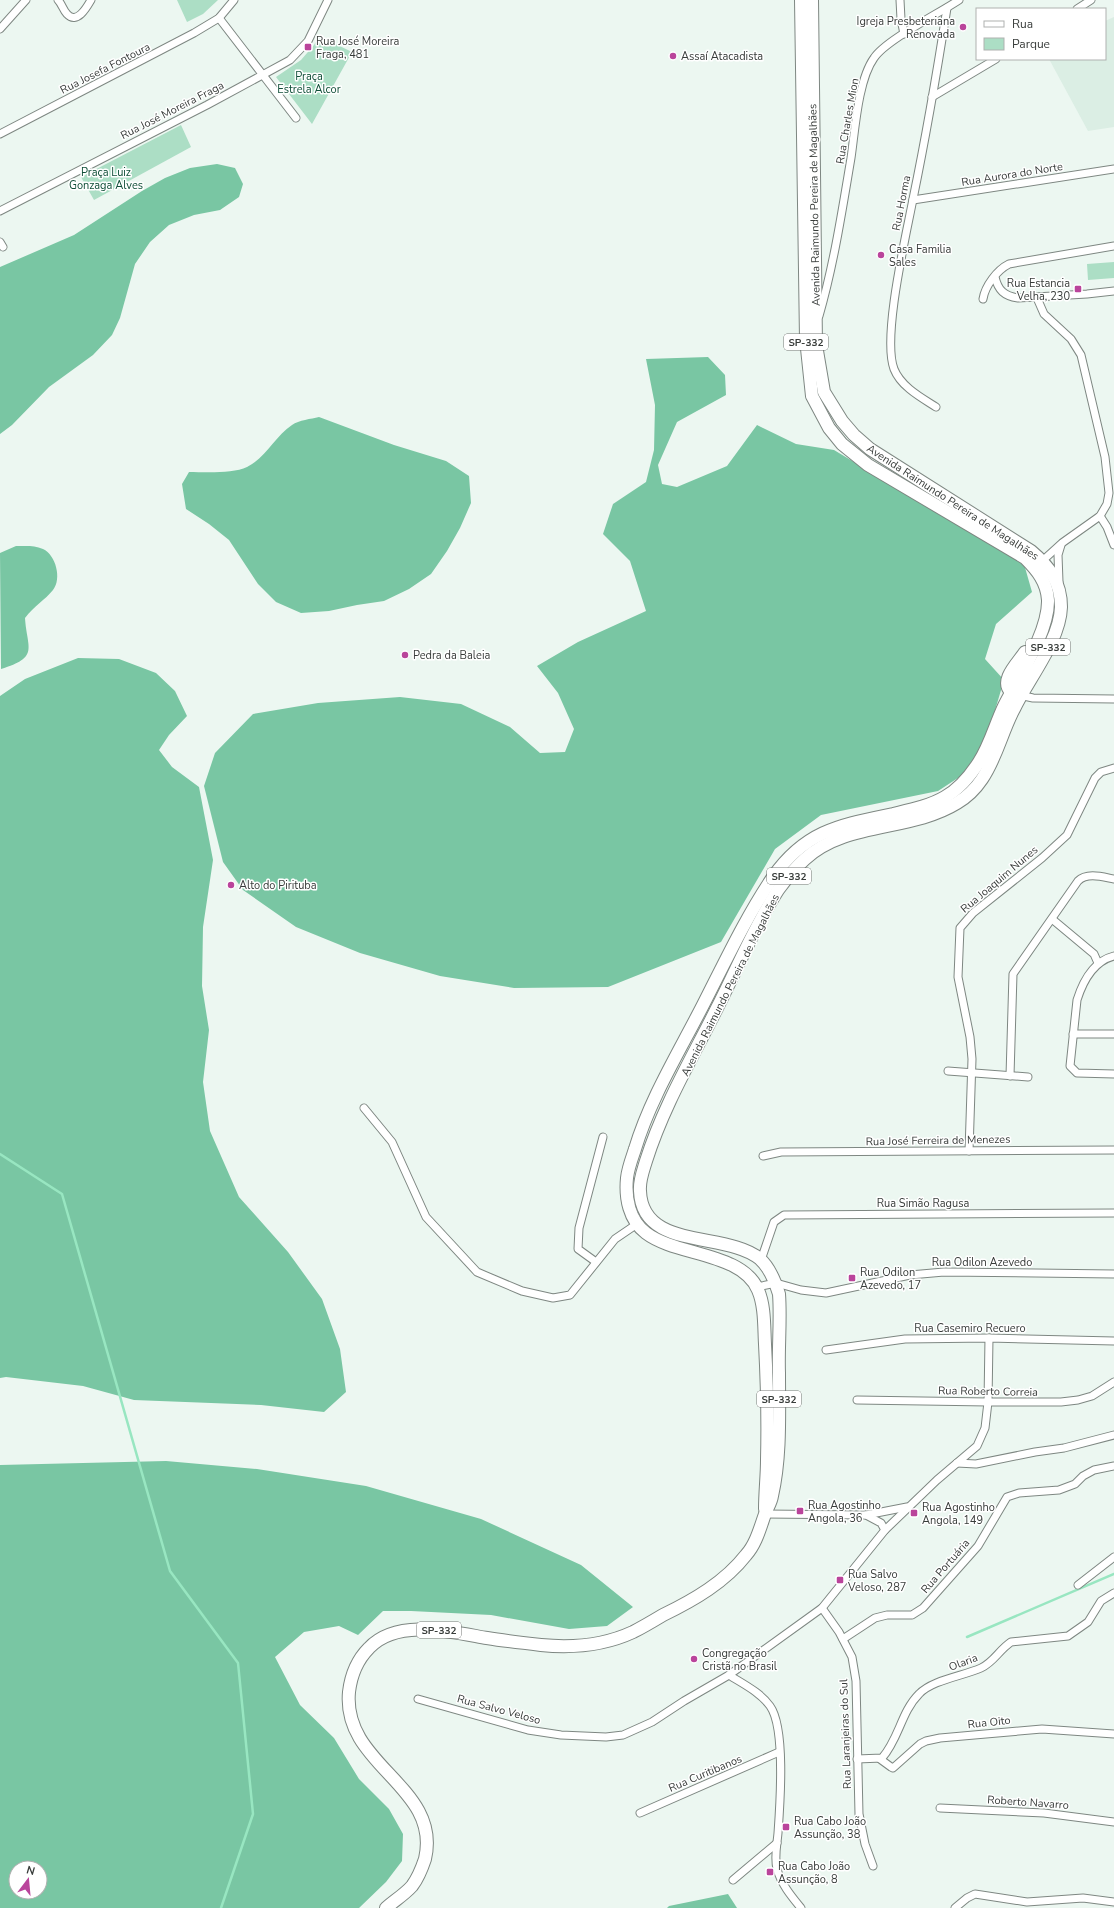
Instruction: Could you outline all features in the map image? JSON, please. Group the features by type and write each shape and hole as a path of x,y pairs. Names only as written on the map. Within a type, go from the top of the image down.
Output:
{"main road":[{"name":"Avenida Raimundo Pereira de Magalhães","path":"765,1514 767,1463 766,1362 761,1301 757,1287 745,1272 710,1257 659,1240 646,1233 637,1224 628,1206 626,1194 628,1174 639,1138 673,1063 744,926 771,880 790,856 805,842 826,830 927,805 944,798 960,787 970,775 987,748 1016,694 1055,632 1061,609 1060,593 1056,579 1039,564 868,465 842,444 818,411 812,396 806,339 801,0"},
{"name":"Avenida Raimundo Pereira de Magalhães","path":"812,0 821,292 816,327 817,355 824,392 842,421 870,449 1031,551 1039,564 1048,598 1045,618 1008,677 1008,689 1016,694"},
{"name":"Avenida Raimundo Pereira de Magalhães","path":"386,1908 412,1886 418,1877 423,1866 427,1849 426,1828 420,1812 413,1800 372,1756 359,1737 353,1722 348,1703 350,1681 356,1665 369,1646 386,1636 404,1631 424,1629 453,1631 487,1638 543,1645 570,1645 612,1639 632,1632 686,1604 726,1576 748,1553 761,1527 772,1499 779,1432 780,1305 776,1283 769,1269 754,1255 732,1246 674,1234 654,1221 647,1213 640,1193 640,1182 653,1140 662,1118 768,908 779,889 796,867 813,851 834,840 937,815 959,802 972,791 984,777 1016,694"},
{"path":"710,1257 746,1266 752,1266 761,1260"}],"street":[{"path":"0,29 26,0"},
{"path":"58,0 67,15 74,17 81,15 92,0"},
{"path":"234,0 219,18 264,74 296,118"},
{"name":"Rua José Moreira Fraga","path":"0,211 290,60 308,41 328,0"},
{"path":"900,0 901,19 904,34"},
{"name":"Rua Charles Mion","path":"821,292 838,237 858,114 866,75 870,64 880,50 959,0"},
{"path":"1079,8 1091,0"},
{"name":"Rua Horma","path":"936,407 915,394 894,370 891,353 891,328 947,8"},
{"name":"Rua Josefa Fontoura","path":"0,134 162,51 219,18"},
{"path":"932,97 994,60"},
{"name":"Rua Aurora do Norte","path":"913,200 1114,169"},
{"path":"982,299 987,286 1001,269 1015,262 1114,246"},
{"path":"995,277 997,285 1004,294 1018,298 1037,298 1114,290"},
{"path":"1037,298 1044,314 1071,339 1081,355 1098,424 1108,476 1109,493 1107,504 1101,514 1062,543 1039,564"},
{"path":"1101,514 1114,545"},
{"path":"1060,593 1057,566 1058,555 1062,543"},
{"path":"1016,694 1033,698 1114,699"},
{"name":"Rua Joaquim Nunes","path":"969,1151 973,1073 970,1037 958,977 958,936 960,928 974,913 1042,858 1067,835 1095,778 1101,772 1114,768"},
{"path":"1010,1076 1013,974 1081,878 1094,876 1114,879"},
{"path":"1052,920 1094,954 1098,963"},
{"path":"1114,956 1098,963 1078,995 1070,1066 1077,1073 1114,1074"},
{"path":"1073,1034 1114,1034"},
{"path":"948,1071 1028,1078"},
{"path":"364,1108 392,1142 426,1217 477,1272 522,1290 553,1298 570,1295 615,1240 637,1224"},
{"path":"596,1262 578,1249 579,1228 603,1137"},
{"name":"Rua José Ferreira de Menezes","path":"762,1156 782,1152 1114,1150"},
{"name":"Rua Simão Ragusa","path":"761,1260 774,1222 784,1215 1114,1213"},
{"name":"Rua Odilon Azevedo","path":"757,1287 776,1283 801,1290 826,1293 910,1275 944,1272 1114,1274"},
{"name":"Rua Casemiro Recuero","path":"826,1350 905,1339 989,1338 1114,1341"},
{"name":"Rua Salvo Veloso","path":"418,1699 528,1730 561,1735 606,1737 623,1735 652,1722 684,1701 729,1675 822,1608 885,1530 977,1446 982,1436 988,1402 989,1338"},
{"name":"Rua Roberto Correia","path":"857,1400 1035,1403 1078,1400 1092,1396 1114,1382"},
{"path":"958,1463 976,1464 1064,1448 1114,1435"},
{"name":"Rua Portuária","path":"843,1639 860,1630 873,1619 888,1615 912,1615 923,1608 978,1546 1002,1503 1009,1496 1025,1492 1059,1490 1076,1484 1083,1476 1094,1470 1114,1466"},
{"path":"765,1514 866,1515 909,1507"},
{"path":"866,1515 881,1523 885,1530"},
{"path":"1078,1586 1114,1557"},
{"name":"Olaria","path":"880,1759 894,1742 909,1707 922,1691 988,1664 1005,1646 1011,1642 1068,1636 1088,1622 1101,1601 1114,1593"},
{"name":"Rua Laranjeiras do Sul","path":"822,1608 843,1639 852,1657 856,1681 859,1814 865,1844 873,1866"},
{"path":"729,1675 755,1692 770,1706 778,1723 781,1776 776,1860 779,1875 790,1894 801,1908"},
{"name":"Rua Oito","path":"880,1759 893,1768 926,1741 990,1732 1042,1729 1081,1730 1114,1734"},
{"name":"Rua Curitibanos","path":"640,1813 780,1752"},
{"path":"857,1759 880,1759"},
{"name":"Roberto Navarro","path":"940,1808 1044,1814 1114,1822"},
{"path":"733,1880 777,1843"},
{"path":"955,1908 967,1898 975,1894 1027,1902 1075,1898 1114,1902"}],"shaded area":[{"path":"1114,17 1114,127 1088,131 1050,60 1106,60 1106,21"}],"green space":[{"path":"177,0 218,0 203,14 187,22"},
{"name":"Praça Estrela Alcor","path":"319,36 352,52 312,124 276,77 301,60 314,45"},
{"name":"Praça Luiz Gonzaga Alves","path":"181,125 191,147 94,200 81,177"},
{"path":"217,164 235,168 243,184 239,197 220,210 194,215 169,225 150,242 135,264 120,318 112,335 93,355 49,387 12,425 0,434 0,267 74,235 165,178 190,168"},
{"path":"1114,262 1114,278 1088,280 1087,264"},
{"path":"708,357 725,375 726,395 677,422 658,465 662,484 677,487 727,466 757,425 796,444 834,450 1024,564 1032,592 996,624 985,659 1004,680 988,734 976,756 961,776 938,791 821,815 775,849 721,942 608,987 514,988 440,976 360,953 296,927 243,890 223,862 204,786 215,753 253,714 318,703 400,697 461,704 510,727 540,753 565,752 574,729 558,693 537,666 578,642 646,611 630,561 603,534 613,504 646,482 654,450 655,405 646,359"},
{"path":"319,417 394,445 446,461 469,476 471,503 460,528 447,551 431,574 409,589 384,601 329,611 301,613 276,602 258,584 229,540 209,524 186,509 182,484 189,472 226,472 247,467 260,458 280,435 292,425"},
{"path":"16,546 36,547 48,552 56,568 57,580 53,590 25,618 29,645 26,656 13,665 1,669 0,553"},
{"path":"78,658 119,659 156,673 175,691 187,716 169,735 159,750 172,767 199,787 213,860 203,927 202,986 209,1030 203,1082 210,1131 239,1197 288,1252 322,1299 340,1349 346,1392 324,1412 261,1405 134,1400 83,1386 6,1377 0,1378 0,696 25,679"},
{"path":"166,1461 257,1469 366,1486 481,1519 581,1565 633,1607 607,1626 569,1629 491,1615 383,1611 358,1635 339,1626 304,1632 275,1657 300,1705 334,1738 359,1779 389,1809 403,1834 402,1861 386,1882 359,1908 0,1908 0,1465"},
{"path":"728,1894 737,1908 667,1908 669,1906"}],"waterway":[{"path":"0,1154 62,1194 170,1571 238,1663 253,1814 221,1908"},
{"path":"967,1637 1114,1574"}],"place":[{"name":"Igreja Presbeteriana Renovada","path":"963,27"},
{"name":"Rua José Moreira Fraga, 481","path":"308,47"},
{"name":"Assaí Atacadista","path":"673,56"},
{"name":"Casa Familia Sales","path":"881,255"},
{"name":"Rua Estancia Velha, 230","path":"1078,289"},
{"name":"Pedra da Baleia","path":"405,655"},
{"name":"Alto do Pirituba","path":"231,885"},
{"name":"Rua Odilon Azevedo, 17","path":"852,1278"},
{"name":"Rua Agostinho Angola, 36","path":"800,1511"},
{"name":"Rua Agostinho Angola, 149","path":"914,1513"},
{"name":"Rua Salvo Veloso, 287","path":"840,1580"},
{"name":"Congregação Cristã no Brasil","path":"694,1659"},
{"name":"Rua Cabo João Assunção, 38","path":"786,1827"},
{"name":"Rua Cabo João Assunção, 8","path":"770,1872"}]}
